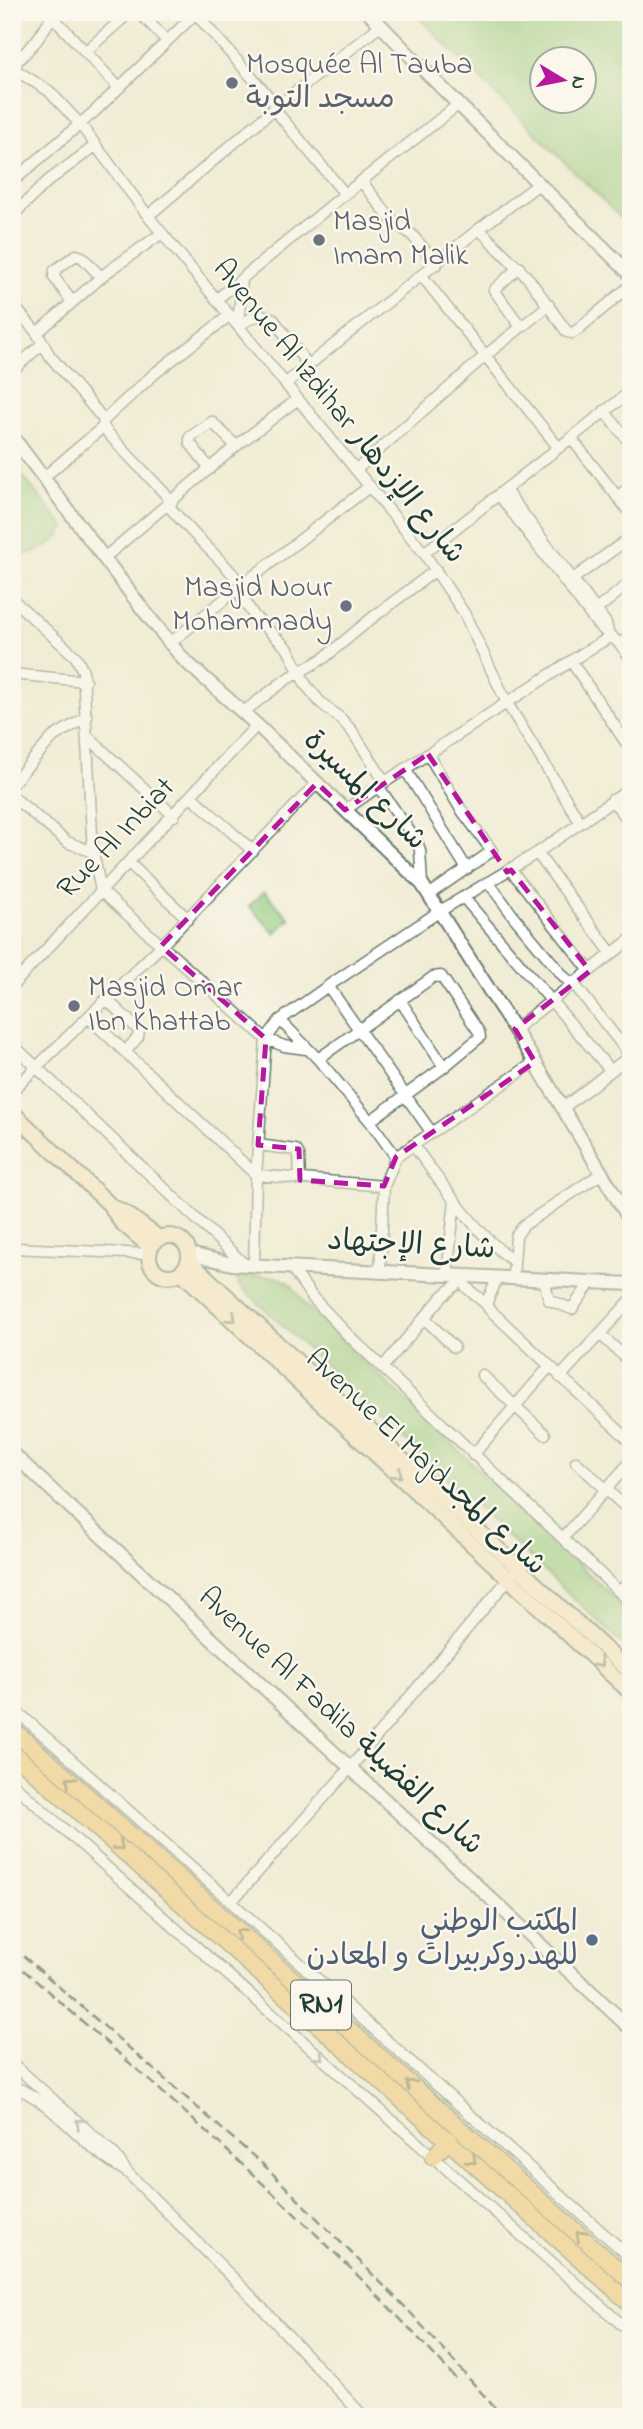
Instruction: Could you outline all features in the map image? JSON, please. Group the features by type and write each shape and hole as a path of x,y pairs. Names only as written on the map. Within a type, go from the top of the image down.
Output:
{"main road":[{"path":"12,1112 110,1205 121,1222 153,1246"},
{"path":"172,1235 179,1237 188,1247 187,1263 174,1276 159,1274 149,1261 153,1246 172,1235"},
{"name":"Avenue El Majdشارع المجد","path":"187,1263 572,1628 630,1690"},
{"name":"Avenue El Majdشارع المجد","path":"572,1628 631,1674"},
{"name":"RN1","path":"12,1729 157,1848 629,2275"},
{"name":"RN1","path":"12,1752 631,2304"},
{"path":"433,2157 449,2140"}],"street":[{"path":"85,51 130,12"},
{"path":"139,12 167,41"},
{"path":"368,12 631,275"},
{"path":"13,181 80,124 196,13 345,194"},
{"path":"12,67 37,40 54,14 119,88"},
{"path":"148,216 275,107 380,26"},
{"name":"Avenue Al Izdihar شارع الإزدهار","path":"12,67 49,91 80,124 148,216 424,553 464,614 507,703 580,822"},
{"path":"218,299 459,104"},
{"path":"12,216 48,181 94,146"},
{"path":"362,182 390,218 412,235 437,264"},
{"path":"286,383 539,184"},
{"path":"479,229 519,267 564,328 572,333 631,285"},
{"path":"37,333 101,277 162,233"},
{"path":"72,302 54,277 55,270 76,255 101,277"},
{"path":"519,267 494,290 521,327"},
{"path":"422,276 558,447"},
{"path":"238,326 242,280"},
{"path":"12,304 37,333 128,457 147,473 191,533 213,553 239,587 262,626 288,649 299,672 320,702 352,732 417,842 426,889 467,869 492,852 460,808 428,754"},
{"path":"356,470 486,355 549,305"},
{"path":"44,477 154,374 230,315"},
{"path":"238,326 254,316 273,319 309,366"},
{"path":"12,371 43,344"},
{"path":"424,553 631,391"},
{"path":"104,558 236,446 298,399"},
{"path":"604,411 630,444"},
{"path":"209,469 190,443 190,437 212,422 236,446"},
{"name":"شارع المسيرة","path":"12,436 169,644 426,889 515,1029 631,1222"},
{"path":"571,438 631,514"},
{"path":"169,644 370,486"},
{"path":"617,497 631,486"},
{"path":"502,493 569,581 601,629 613,637"},
{"path":"569,581 631,537"},
{"path":"242,713 287,679 324,659 372,618 436,570"},
{"path":"569,581 608,625 613,637 631,659"},
{"path":"596,610 631,582"},
{"path":"12,599 76,657 81,665 85,681 93,852 100,891 265,1039 284,1046 306,1049"},
{"path":"345,810 571,661 613,637 631,635"},
{"path":"571,661 631,750"},
{"path":"12,674 85,681"},
{"path":"12,784 53,737 86,717"},
{"name":"Rue Al Inbiat","path":"12,986 257,725"},
{"path":"88,737 174,816"},
{"path":"405,769 467,869"},
{"path":"12,1091 188,919 317,783"},
{"path":"249,1265 265,1039 280,1020 440,911 511,870 631,788"},
{"path":"12,796 67,842 93,852"},
{"path":"191,796 253,851"},
{"path":"612,800 631,824"},
{"path":"537,853 612,954"},
{"path":"128,862 188,919"},
{"path":"511,870 590,971"},
{"path":"489,883 630,1055 563,1108"},
{"path":"464,898 610,1070"},
{"path":"515,1029 631,939"},
{"path":"318,1059 438,975 480,1037 370,1121"},
{"path":"328,986 432,1133"},
{"path":"106,999 139,1030 138,1037 125,1052"},
{"path":"400,1000 444,1067"},
{"path":"88,1017 256,1175 384,1186"},
{"path":"280,1020 318,1059 396,1157"},
{"path":"12,1044 249,1265"},
{"path":"380,1271 384,1186 396,1157 535,1062"},
{"path":"258,1145 296,1150 299,1155 300,1180"},
{"path":"413,1145 475,1227 494,1247 513,1261"},
{"path":"513,1277 516,1236 524,1225 602,1173"},
{"path":"382,1368 456,1277 455,1200"},
{"path":"12,1248 153,1246"},
{"name":"شارع الإجتهاد","path":"187,1263 631,1284"},
{"path":"290,1267 313,1298 382,1368 631,1603"},
{"path":"456,1277 631,1442"},
{"path":"486,1304 498,1277"},
{"path":"544,1279 550,1300 572,1310 591,1282"},
{"path":"560,1377 631,1300"},
{"path":"424,1318 454,1347"},
{"path":"600,1334 629,1361"},
{"path":"473,1455 549,1367"},
{"path":"482,1374 545,1434"},
{"name":"Avenue Al Fadila شارع الفضيلة","path":"12,1453 631,2029"},
{"path":"563,1538 631,1461"},
{"path":"576,1462 631,1512"},
{"path":"230,1902 351,1767 514,1573"},
{"path":"620,1592 631,1580"},
{"path":"12,1707 157,1848 230,1902 631,2258"},
{"path":"12,1783 620,2323 631,2329"},
{"path":"12,2063 107,2147 127,2172 249,2294 363,2417"},
{"path":"12,2086 36,2098 100,2155 127,2172"}],"highlighted area":[{"path":"428,754 507,872 511,870 590,971 515,1029 535,1062 396,1157 384,1186 300,1180 299,1149 258,1145 266,1039 161,946 317,783 345,810"}],"green space":[{"path":"413,12 631,12 631,228"},
{"path":"12,463 65,528 49,545 28,553 12,554"},
{"path":"264,892 290,919 275,933 249,906"},
{"path":"240,1275 278,1277 291,1285 303,1303 631,1614 631,1652 238,1284 236,1278"}],"railway":[{"path":"12,1946 267,2168 409,2311 503,2417"},
{"path":"12,1960 185,2112 297,2216 457,2380"}],"place":[{"name":"Mosquée Al Tauba مسجد التوبة","path":"232,83"},
{"name":"Masjid Imam Malik","path":"319,240"},
{"name":"Masjid Nour Mohammady","path":"346,606"},
{"name":"Masjid Omar Ibn Khattab","path":"74,1006"},
{"name":"المكتب الوطني للهدروكربيرات و المعادن","path":"592,1940"}]}
